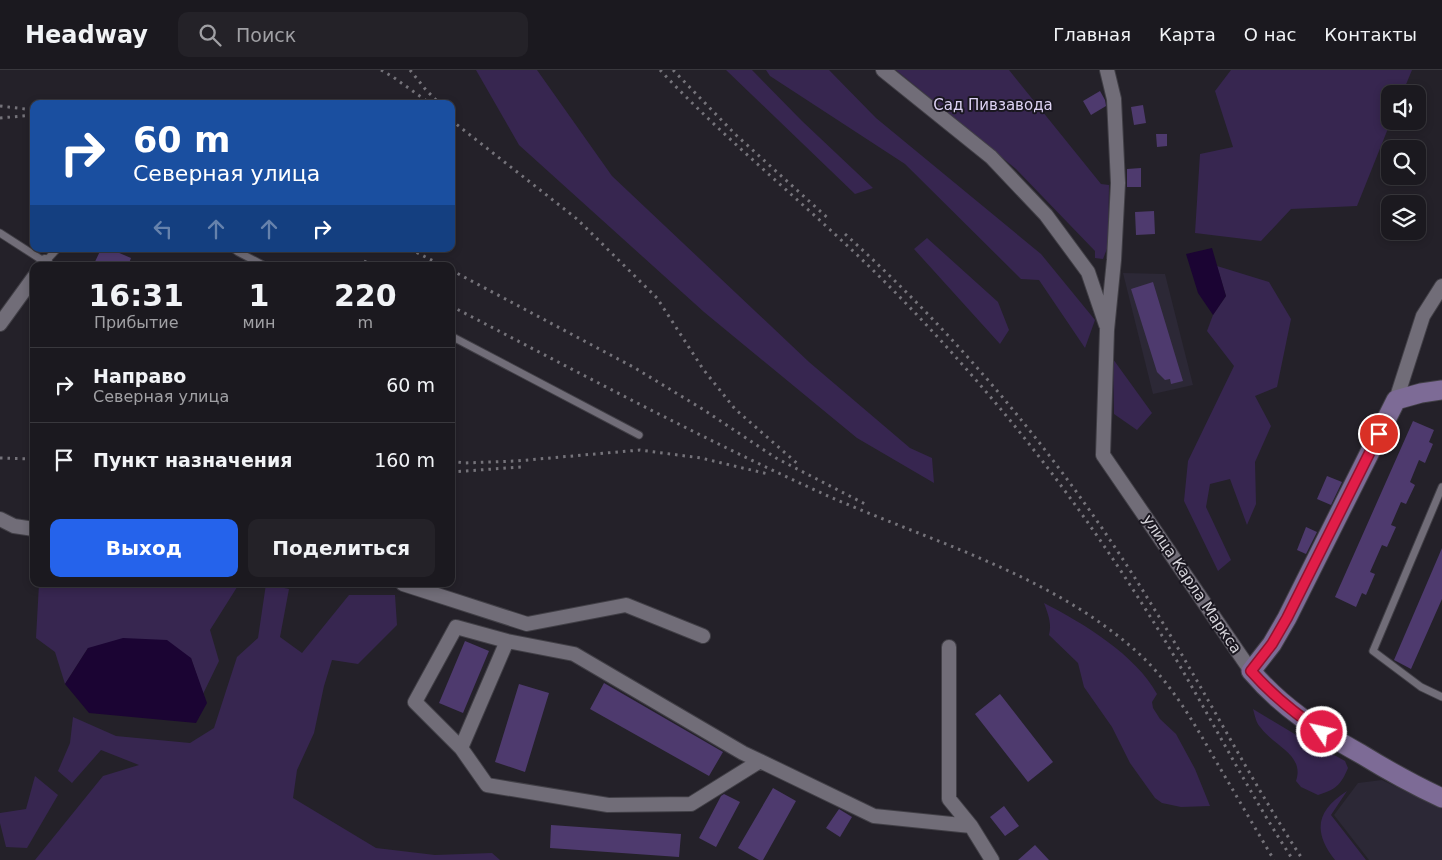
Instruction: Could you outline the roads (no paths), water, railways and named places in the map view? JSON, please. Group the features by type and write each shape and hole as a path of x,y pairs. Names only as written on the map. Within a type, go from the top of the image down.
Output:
{"street":[{"path":"883,70 991,157 1046,215 1088,272 1107,330"},
{"path":"1107,70 1114,99 1118,183 1114,260 1107,330"},
{"path":"0,324 30,283"},
{"path":"1251,671 1272,644 1287,618 1396,400 1423,316 1442,286"},
{"name":"улица Карла Маркса","path":"1107,330 1103,456 1251,671 1268,691 1322,732 1442,798"},
{"path":"1396,400 1421,393 1442,390"},
{"path":"0,520 14,526 30,528"},
{"path":"413,587 527,624 626,605 703,636"},
{"path":"760,761 692,804 608,805 487,785 461,748 414,702 456,627 507,641 574,654 743,753 760,761 874,816 971,826"},
{"path":"461,748 507,641"},
{"path":"949,647 949,799 971,826 992,860"}],"lane":[{"path":"0,233 40,262"},
{"path":"45,262 54,252"},
{"path":"238,252 257,262"},
{"path":"455,338 639,435"},
{"path":"1442,487 1372,651 1421,687 1442,697"}],"railway":[{"path":"381,70 425,100"},
{"path":"410,70 436,100"},
{"path":"660,70 725,135 839,238 904,301 985,390 1026,440 1108,551 1146,610 1293,860"},
{"path":"673,70 736,135 830,220"},
{"path":"0,106 30,110"},
{"path":"0,118 30,115"},
{"path":"455,123 577,219 657,298 703,369 735,409 799,465"},
{"path":"845,234 932,318 973,363 1050,457 1086,506 1121,556 1153,607 1264,798 1303,860"},
{"path":"416,252 435,262"},
{"path":"455,272 635,368 704,410 776,458 867,505"},
{"path":"455,308 633,401 817,491 983,559 1024,578 1063,599 1101,623 1149,663 1171,690 1200,733 1274,860"},
{"path":"455,462 516,461 640,450 701,458 768,474"},
{"path":"0,458 30,459"},
{"path":"455,472 521,467"}],"park label":[{"name":"Сад Пивзавода","path":"993,105"}]}
